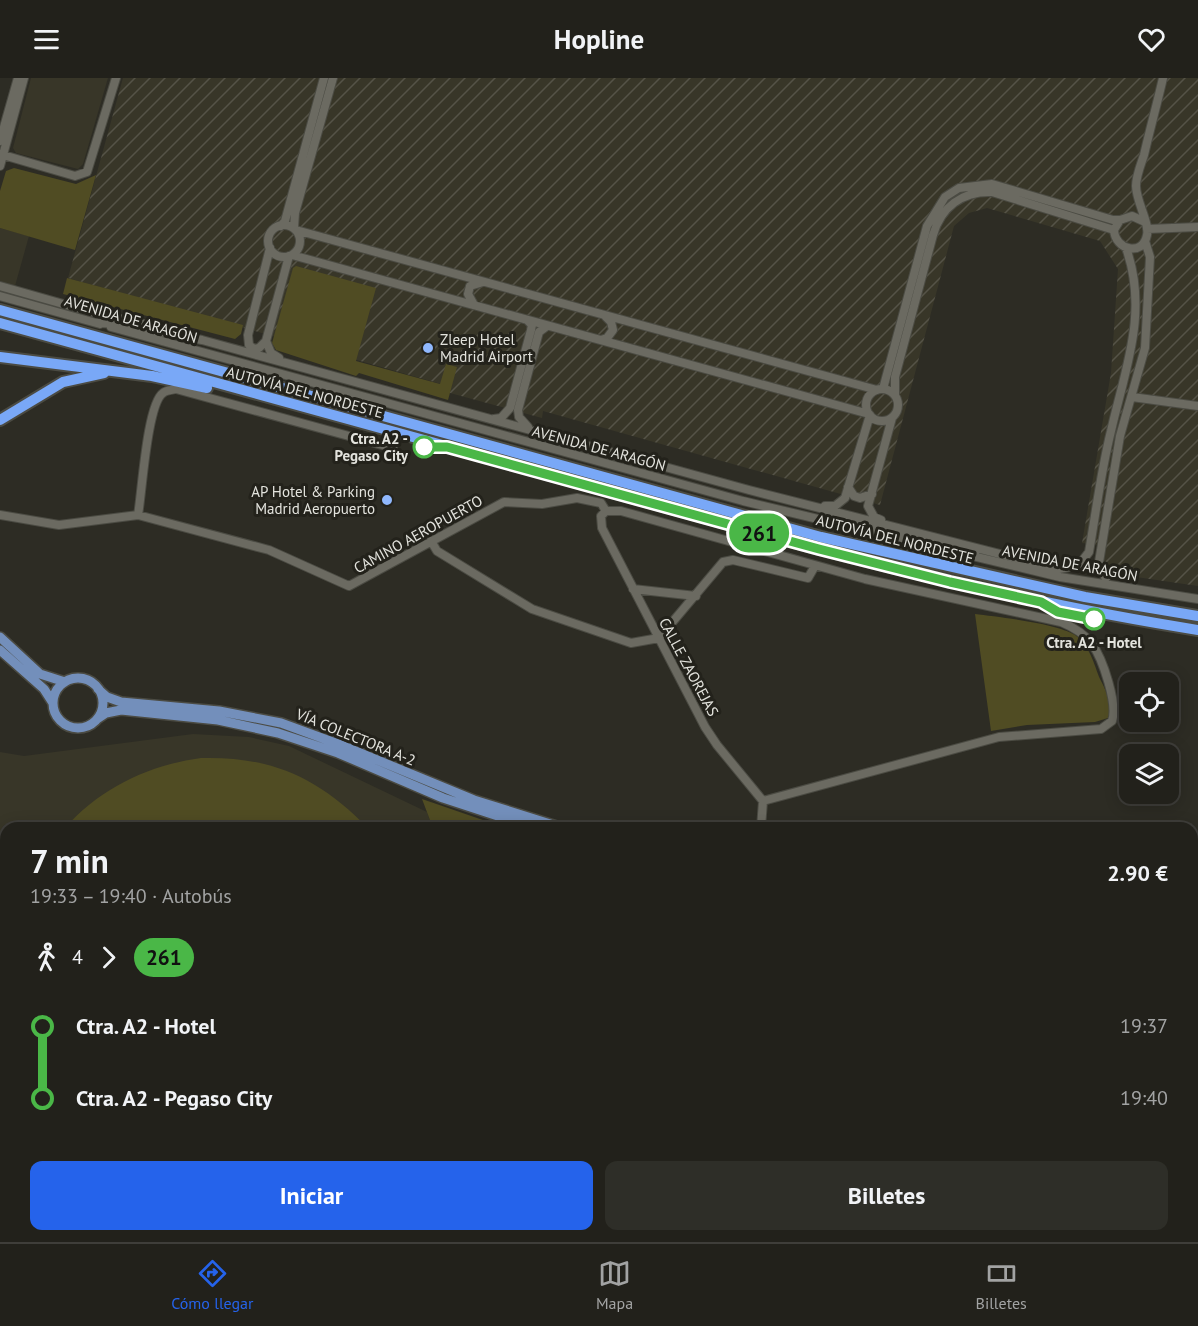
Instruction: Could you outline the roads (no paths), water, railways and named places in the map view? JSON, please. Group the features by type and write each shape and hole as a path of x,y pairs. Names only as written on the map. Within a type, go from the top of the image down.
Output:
{"highway":[{"name":"AUTOVÍA DEL NORDESTE","path":"0,310 821,537 1085,597 1198,616"},
{"name":"AUTOVÍA DEL NORDESTE","path":"0,323 819,549 950,582 1082,610 1198,630"},
{"path":"0,357 152,375 331,415"},
{"path":"0,420 48,390 86,375 106,372 152,375"}],"main road":[{"path":"0,637 40,674 65,682"},
{"path":"0,650 45,689 59,719 68,726 85,726 97,719 102,702 98,689 86,680 75,678 65,682 55,693 53,703"},
{"name":"VÍA COLECTORA A-2","path":"98,689 107,697 121,702 219,711 281,723 341,745 455,793 544,822"},
{"name":"VÍA COLECTORA A-2","path":"97,719 106,713 121,710 218,720 257,727 306,741 443,798 516,822"}],"street":[{"path":"0,141 18,78"},
{"path":"0,166 1,155 24,78"},
{"path":"1,155 75,176 87,172 116,78"},
{"path":"324,78 285,220 270,234 270,248 248,335 249,345 254,348 259,348 266,341 291,256 300,243 295,229 295,213 333,78"},
{"path":"1106,578 1098,568 1120,436 1145,348 1150,257 1145,241 1145,225 1136,184 1163,78"},
{"path":"791,501 835,506 845,498 869,415 867,400 880,389 927,226 945,197 959,188 992,184 1113,220 1129,216 1138,200"},
{"path":"893,526 874,517 868,506 892,418 899,407 895,395 895,377 936,224 948,206 972,193 992,192 1114,230"},
{"path":"1129,216 1145,225 1198,227"},
{"path":"1120,220 1114,230 1118,243 1126,248 1139,247 1145,241"},
{"path":"280,226 880,389 895,395"},
{"path":"270,248 278,256 291,256 602,340 869,415 878,421 892,418"},
{"path":"749,490 850,522 1059,573 1079,565 1089,552 1110,433 1133,346 1136,294 1126,248"},
{"path":"474,305 468,294 470,286 485,281"},
{"name":"AVENIDA DE ARAGÓN","path":"0,286 202,340"},
{"name":"AVENIDA DE ARAGÓN","path":"0,296 743,501 1059,573 1198,599"},
{"path":"602,340 607,338 613,330 611,322 605,316"},
{"path":"493,419 501,418 510,408 531,330 532,325 528,321"},
{"path":"98,323 118,324 228,346 1059,573"},
{"path":"534,431 524,425 518,410 539,332 547,326"},
{"path":"228,346 242,342 248,335"},
{"path":"266,341 271,353 285,362"},
{"path":"1128,369 1126,395 1198,406"},
{"path":"138,515 152,420 157,400 162,393 169,390 190,393 393,448"},
{"path":"848,487 854,496 860,498 872,494"},
{"name":"CAMINO AEROPUERTO","path":"0,515 59,525 138,515 257,546 349,586 504,502 542,504 577,498 601,503 606,511 621,511 815,566 1073,627 1091,642 1097,652 1111,693 1114,716 1112,722 1101,729 1028,733 999,738 763,801"},
{"name":"CALLE ZAOREJAS","path":"606,511 601,516 603,528 711,736 763,801"},
{"path":"431,541 437,551 515,600 542,614 631,643 659,638 712,578 719,564 723,562 734,560 808,578 815,566"},
{"path":"633,589 696,596"},
{"path":"761,822 763,801"},
{"path":"1126,1242 1146,1242"}],"place":[{"name":"Zleep Hotel Madrid Airport","path":"428,348"},
{"name":"Ctra. A2 - Pegaso City","path":"424,447"},
{"name":"AP Hotel & Parking Madrid Aeropuerto","path":"387,500"},
{"name":"Ctra. A2 - Hotel","path":"1094,619"}]}
